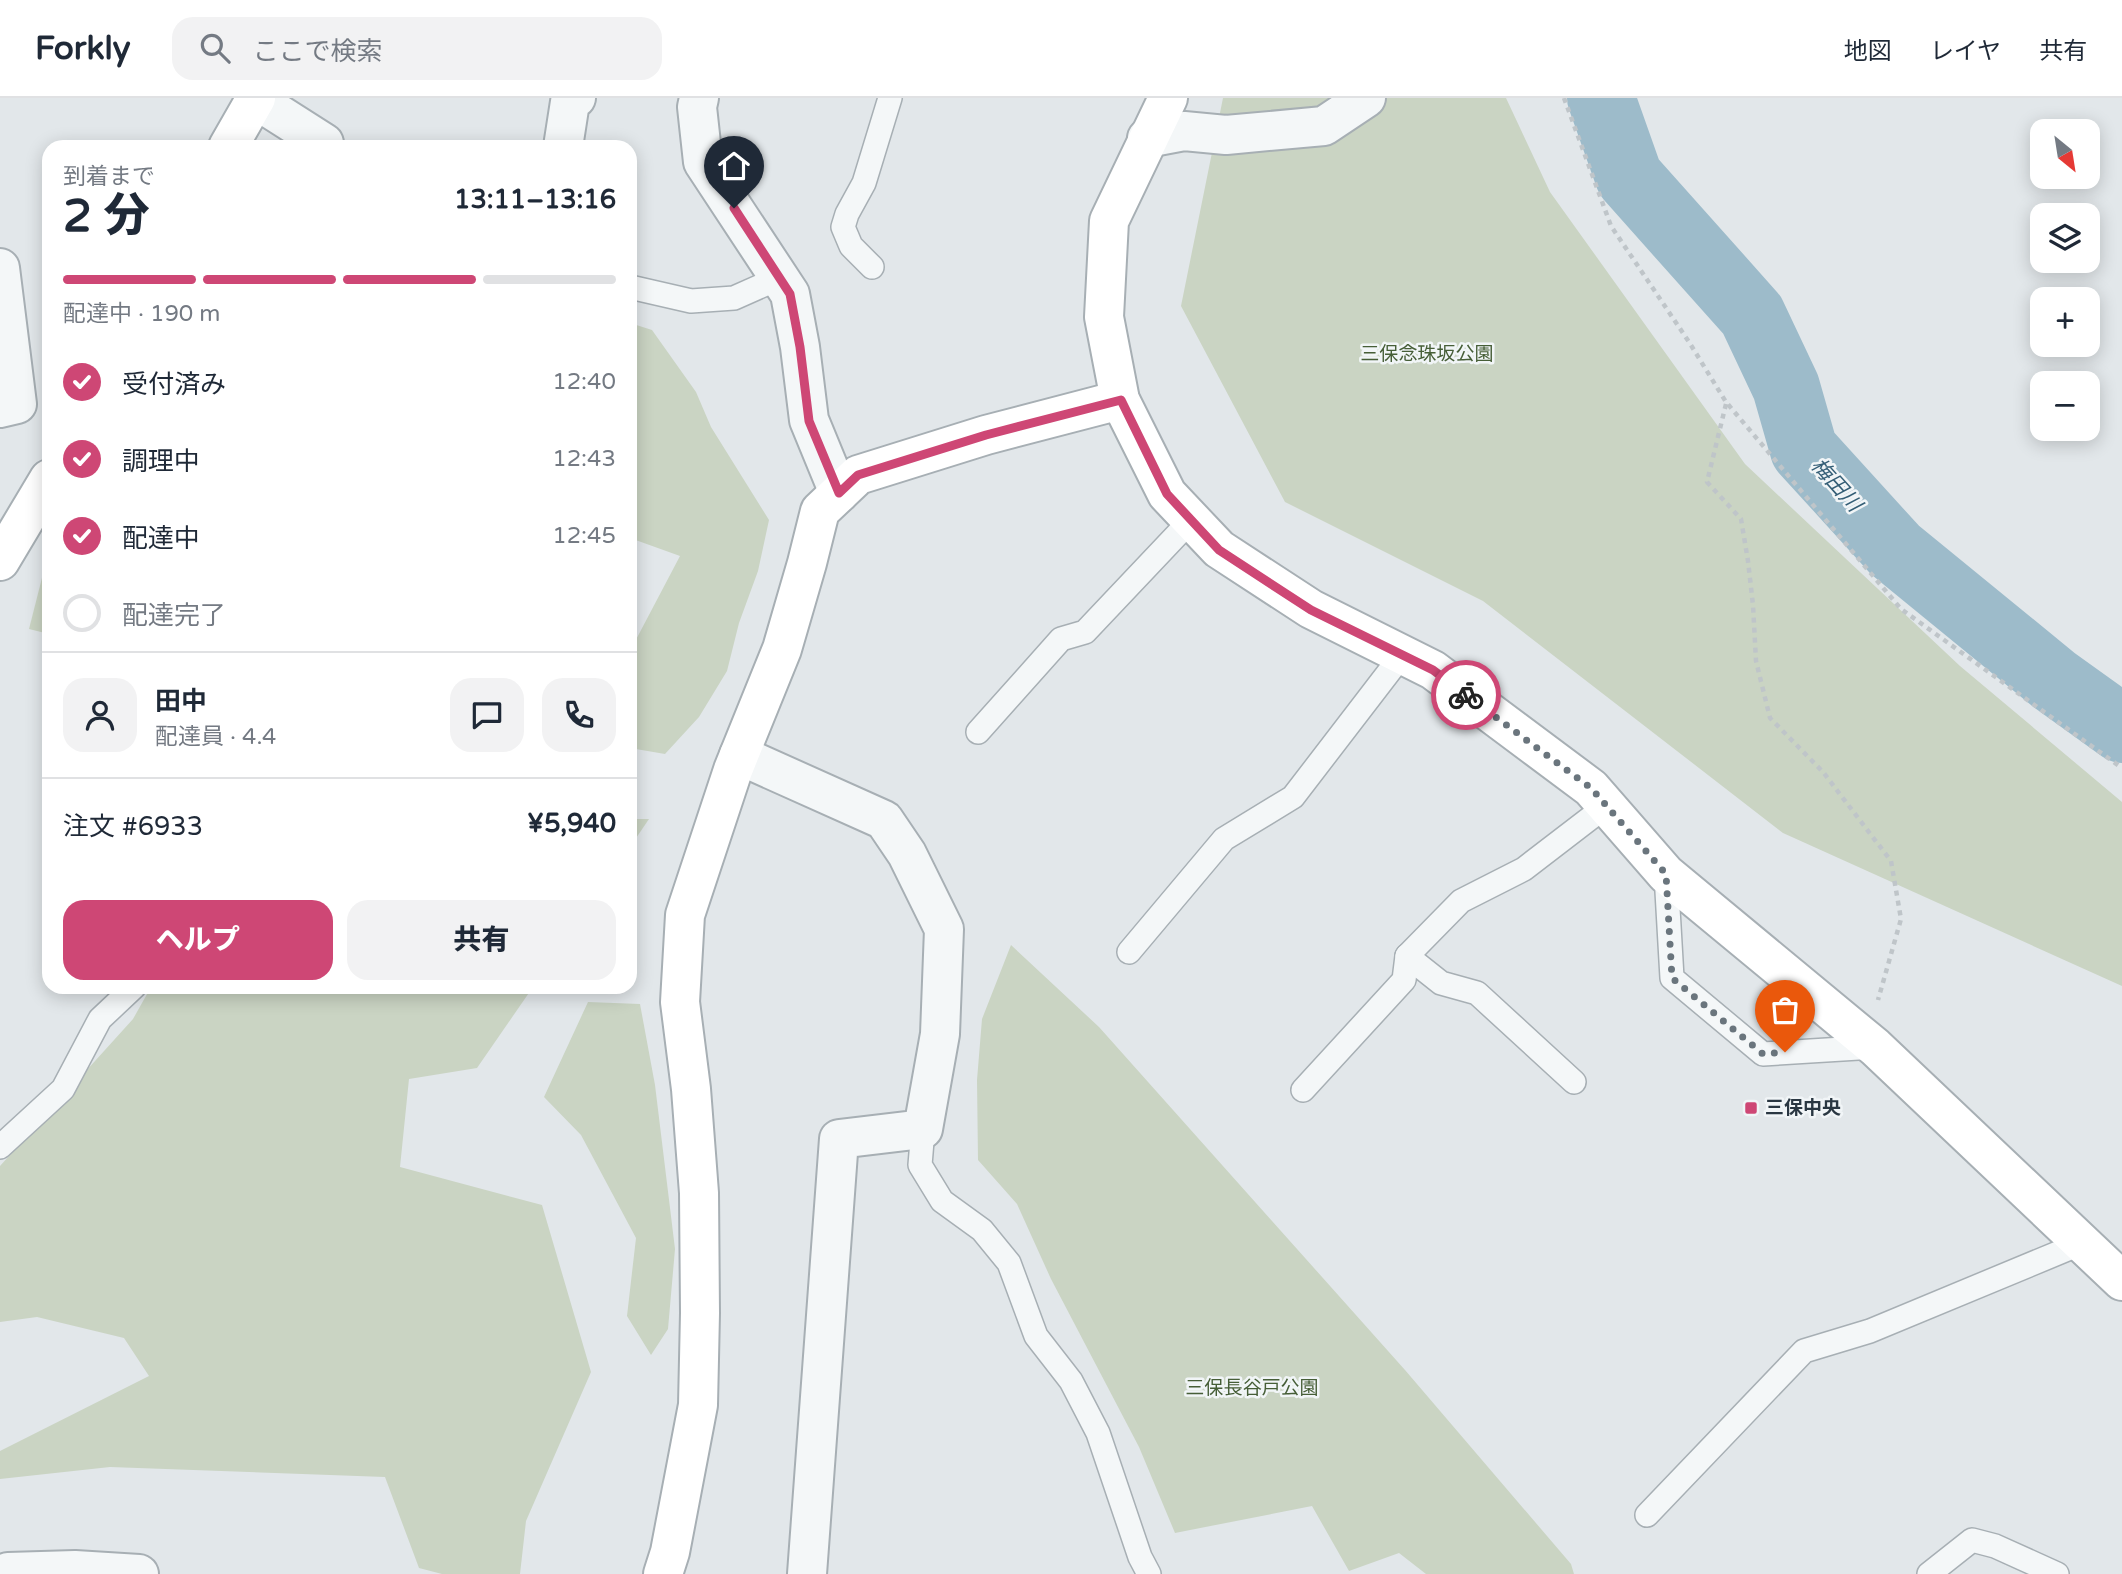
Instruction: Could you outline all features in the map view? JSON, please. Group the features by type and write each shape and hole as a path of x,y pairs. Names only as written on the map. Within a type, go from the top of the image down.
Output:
{"street":[{"path":"232,140 256,98 319,140"},
{"path":"564,140 570,102 576,98"},
{"path":"699,98 697,107 703,162 790,294 809,421 839,493"},
{"path":"1168,98 1109,221 1104,317 1121,400 1167,494 1219,550 1311,610 1433,670 1591,788 1666,874 1875,1047 2122,1281"},
{"path":"1147,138 1184,131 1226,135 1324,126 1366,98"},
{"path":"0,268 17,404 0,408"},
{"path":"663,1574 670,1552 698,1405 701,1312 699,1193 691,1089 680,1002 685,915 738,755 782,649 820,511 858,475 986,435 1121,400"},
{"path":"0,561 42,491"},
{"path":"738,755 884,820 907,854 944,929 940,1034 923,1129 839,1139 807,1574"},
{"path":"4,1574 75,1570 139,1574"}],"lane":[{"path":"872,267 851,246 844,227 847,214 864,183 890,98"},
{"path":"637,289 691,301 734,298 779,278"},
{"path":"978,732 1061,639 1085,632 1191,520"},
{"path":"1129,952 1224,839 1293,797 1402,654"},
{"path":"1303,1090 1404,980 1407,956 1461,901 1524,869 1606,806"},
{"path":"1666,874 1672,978 1763,1054 1875,1047"},
{"path":"1407,956 1441,983 1477,993 1574,1083"},
{"path":"0,1147 63,1089 100,1019 127,994"},
{"path":"923,1129 920,1164 942,1201 982,1230 1009,1263 1036,1336 1071,1381 1098,1433 1140,1557 1149,1574"},
{"path":"1647,1515 1804,1351 1870,1331 2082,1243"},
{"path":"1929,1574 1972,1540 1996,1546 2057,1574"}],"path":[{"path":"1564,98 1611,226 1726,402 1901,609 2122,768"},
{"path":"1726,402 1707,482 1741,519 1754,605 1756,661 1770,718 1824,772 1891,860 1901,919 1879,997 1875,1047"}],"green space":[{"name":"三保念珠坂公園","path":"1223,98 1506,98 1550,192 1745,464 1960,666 2122,802 2122,986 1783,833 1483,601 1285,502 1181,306"},
{"path":"637,325 652,330 696,392 711,427 769,520 758,571 739,623 727,671 699,717 665,754 637,749 637,638 680,556 637,541"},
{"path":"42,578 42,632 29,629"},
{"path":"637,819 649,819 637,837"},
{"name":"三保長谷戸公園","path":"1011,945 1099,1027 1405,1370 1571,1564 1574,1574 1426,1574 1399,1553 1349,1571 1312,1506 1175,1533 1139,1447 1051,1279 1017,1204 978,1160 977,1080 982,1019"},
{"path":"147,994 528,994 477,1068 409,1079 400,1167 542,1205 591,1372 526,1521 520,1574 442,1574 419,1568 385,1477 110,1467 0,1479 0,1451 149,1376 124,1338 37,1317 0,1322 0,1166 133,1019"},
{"path":"588,1002 640,1004 655,1085 675,1249 668,1329 651,1355 627,1316 636,1238 581,1135 544,1097"}],"waterway":[{"name":"梅田川","path":"1601,98 1629,177 1752,315 1786,387 1804,450 1895,550 2054,680 2122,729"}],"way so far":[{"path":"1466,695 1591,788 1666,874 1672,978 1763,1054 1785,1052"}],"place":[{"name":"三保中央","path":"1751,1108"}],"route":[{"path":"734,208 790,294 809,421 839,493 858,475 986,435 1121,400 1167,494 1219,550 1311,610 1433,670 1466,695"}]}
